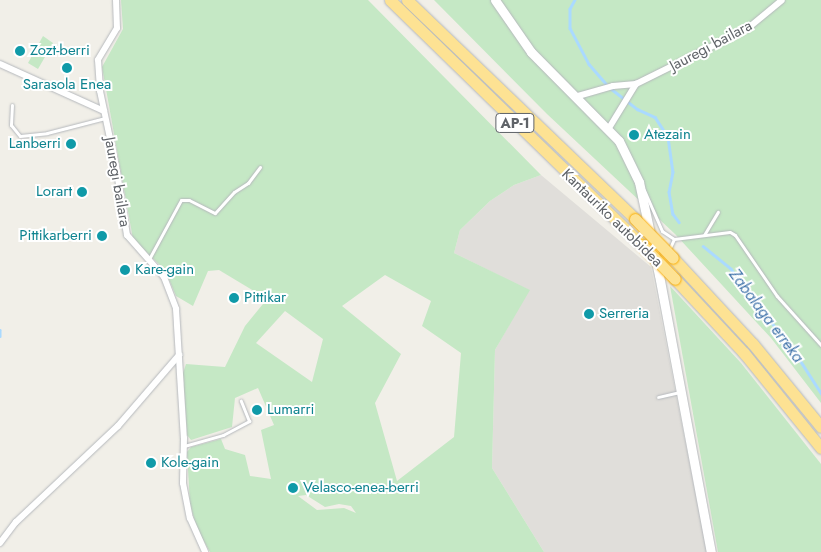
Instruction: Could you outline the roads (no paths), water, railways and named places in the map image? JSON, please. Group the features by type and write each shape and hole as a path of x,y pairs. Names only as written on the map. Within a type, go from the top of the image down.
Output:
{"highway":[{"name":"Kantauriko autobidea","path":"390,0 675,279 744,353 821,448"},
{"name":"Kantauriko autobidea","path":"407,0 635,219 673,258 754,344 821,427"}],"main road":[{"path":"495,0 531,52 609,128 624,150 639,182 660,275 711,552"}],"street":[{"name":"Jauregi bailara","path":"116,0 117,28 98,60 97,70 127,235 164,277 174,302 179,356 184,499 205,552"},
{"name":"Jauregi bailara","path":"578,96 614,86 636,84 747,29 782,0"},
{"path":"0,64 105,115"},
{"path":"609,128 636,84"},
{"path":"0,543 16,522 118,426 179,356"}],"lane":[{"path":"12,104 11,125 14,132 26,137 105,115"},
{"path":"149,259 181,200 189,200 216,213 234,192 248,183 260,167"},
{"path":"639,182 648,196 662,231 674,239 730,232 735,235 777,296 821,345"},
{"path":"703,236 718,212"},
{"path":"660,275 674,239"},
{"path":"658,397 681,392"},
{"path":"183,446 223,435 249,422 241,401"}],"waterway":[{"name":"Zabalaga erreka","path":"575,0 570,9 570,28 589,64 609,87 637,109 655,117 668,137 673,172 669,192 673,214 679,222"},
{"name":"Zabalaga erreka","path":"703,246 731,269 798,357 821,393"},
{"path":"0,330 0,336"}],"place":[{"name":"Zozt-berri","path":"20,51"},
{"name":"Sarasola Enea","path":"67,68"},
{"name":"Atezain","path":"634,135"},
{"name":"Lanberri","path":"71,144"},
{"name":"Lorart","path":"82,192"},
{"name":"Pittikarberri","path":"102,236"},
{"name":"Kare-gain","path":"125,270"},
{"name":"Pittikar","path":"234,298"},
{"name":"Serreria","path":"589,314"},
{"name":"Lumarri","path":"257,410"},
{"name":"Kole-gain","path":"151,463"},
{"name":"Velasco-enea-berri","path":"293,488"}]}
